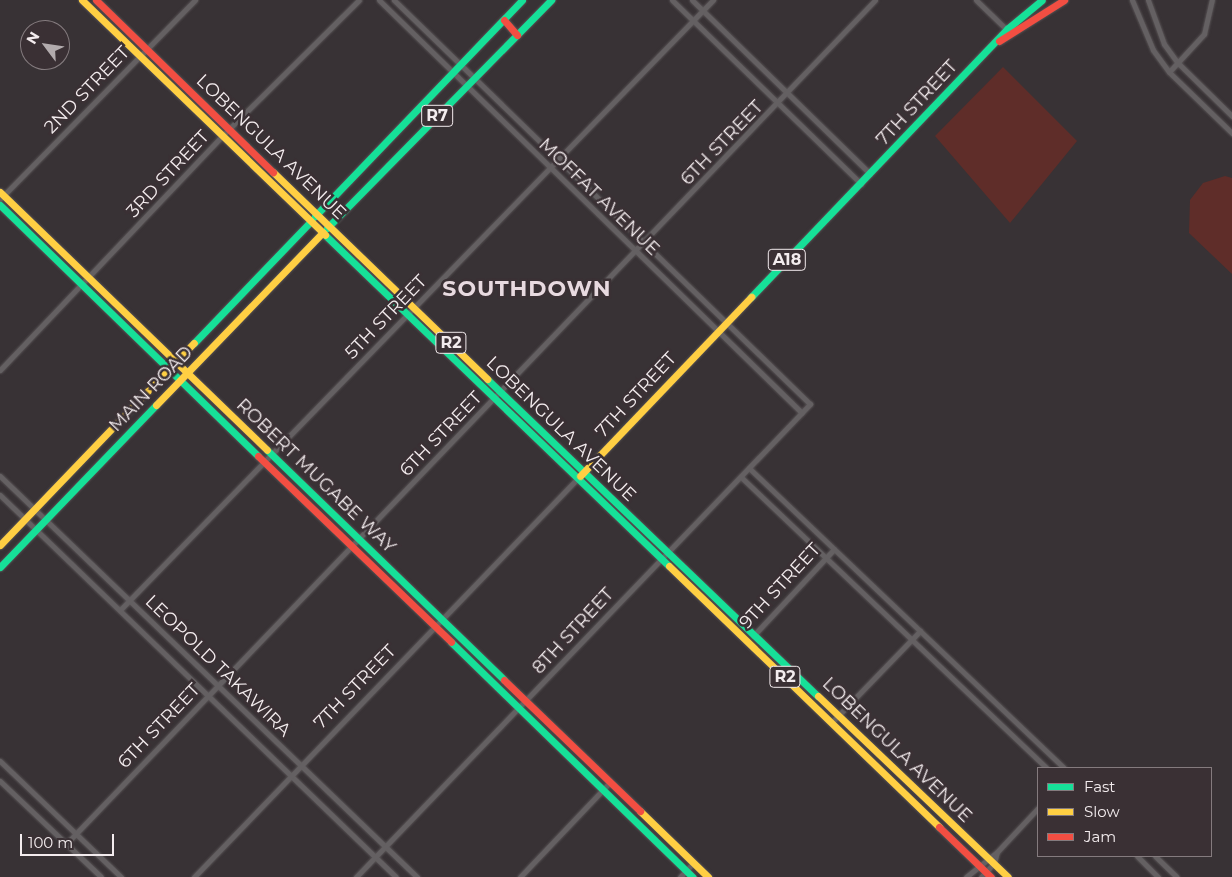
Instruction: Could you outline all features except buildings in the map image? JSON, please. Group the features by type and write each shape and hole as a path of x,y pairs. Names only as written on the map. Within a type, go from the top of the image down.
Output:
{"main road":[{"name":"LOBENGULA AVENUE","path":"82,0 224,134 408,314 498,394"},
{"name":"LOBENGULA AVENUE","path":"96,0 319,213 581,475 839,715 1008,877"},
{"name":"R7","path":"312,220 522,0"},
{"name":"R7","path":"323,232 551,0"},
{"name":"7TH STREET","path":"581,475 996,42 1042,0"},
{"name":"7TH STREET","path":"1009,32 1064,0"},
{"path":"504,20 517,35"},
{"path":"408,120 421,133"},
{"path":"369,160 381,173"},
{"name":"ROBERT MUGABE WAY","path":"1,195 90,276 271,455 443,618 708,877"},
{"name":"ROBERT MUGABE WAY","path":"0,205 353,545 693,877"},
{"name":"MAIN ROAD","path":"0,545 312,220"},
{"name":"MAIN ROAD","path":"0,567 323,232"},
{"name":"LOBENGULA AVENUE","path":"664,554 747,641 978,864 986,875"}],"street":[{"name":"2ND STREET","path":"1,195 195,0"},
{"name":"3RD STREET","path":"0,370 224,134 359,0"},
{"name":"MOFFAT AVENUE","path":"379,0 802,413"},
{"name":"MOFFAT AVENUE","path":"394,0 646,242 810,404"},
{"path":"672,0 861,184"},
{"path":"692,0 870,174"},
{"name":"5TH STREET","path":"120,610 414,308 548,167 713,0"},
{"name":"6TH STREET","path":"66,844 208,694 646,242 875,0"},
{"path":"976,0 1009,32"},
{"path":"1132,0 1146,37 1169,72 1232,134"},
{"path":"1148,0 1157,30 1178,62 1232,116"},
{"path":"1169,72 1204,34 1212,0"},
{"name":"8TH STREET","path":"356,877 810,404"},
{"path":"750,468 1063,767"},
{"name":"7TH STREET","path":"194,877 581,475"},
{"name":"LEOPOLD TAKAWIRA","path":"0,476 417,877"},
{"path":"741,477 1046,767"},
{"name":"LEOPOLD TAKAWIRA","path":"0,495 396,877"},
{"name":"9TH STREET","path":"747,641 834,549"},
{"path":"869,597 876,589"},
{"path":"832,722 920,631"},
{"path":"991,715 999,706"},
{"path":"0,761 121,877"},
{"path":"0,781 101,877"},
{"path":"520,877 610,782"},
{"path":"966,877 978,864 997,852 1037,809"},
{"path":"986,875 994,863 997,852"},
{"path":"1138,857 1158,877"},
{"path":"1156,857 1177,877"},
{"path":"680,877 693,863"}],"shaded area":[{"path":"1003,67 1077,141 1010,223 935,136"},
{"path":"1225,176 1232,178 1232,274 1189,233 1190,200 1203,183"}],"traffic: fast":[{"path":"315,216 522,0"},
{"path":"327,228 551,0"},
{"path":"751,297 1007,29 1042,0"},
{"path":"0,205 258,456"},
{"path":"194,343 312,220"},
{"path":"325,235 669,566"},
{"path":"487,379 818,696"},
{"path":"0,567 156,405"},
{"path":"267,450 504,680"},
{"path":"451,642 693,877"}],"traffic: slow":[{"path":"82,0 325,235"},
{"path":"273,172 487,379"},
{"path":"0,192 267,450"},
{"path":"156,405 323,232"},
{"path":"580,476 751,297"},
{"path":"0,545 194,343"},
{"path":"669,566 939,827"},
{"path":"818,696 1008,877"},
{"path":"640,811 708,877"}],"traffic: jam":[{"path":"96,0 273,172"},
{"path":"999,41 1064,0"},
{"path":"504,20 517,35"},
{"path":"258,456 451,642"},
{"path":"504,680 640,811"},
{"path":"939,827 991,877"}],"district":[{"name":"SOUTHDOWN","path":"527,289"}]}
